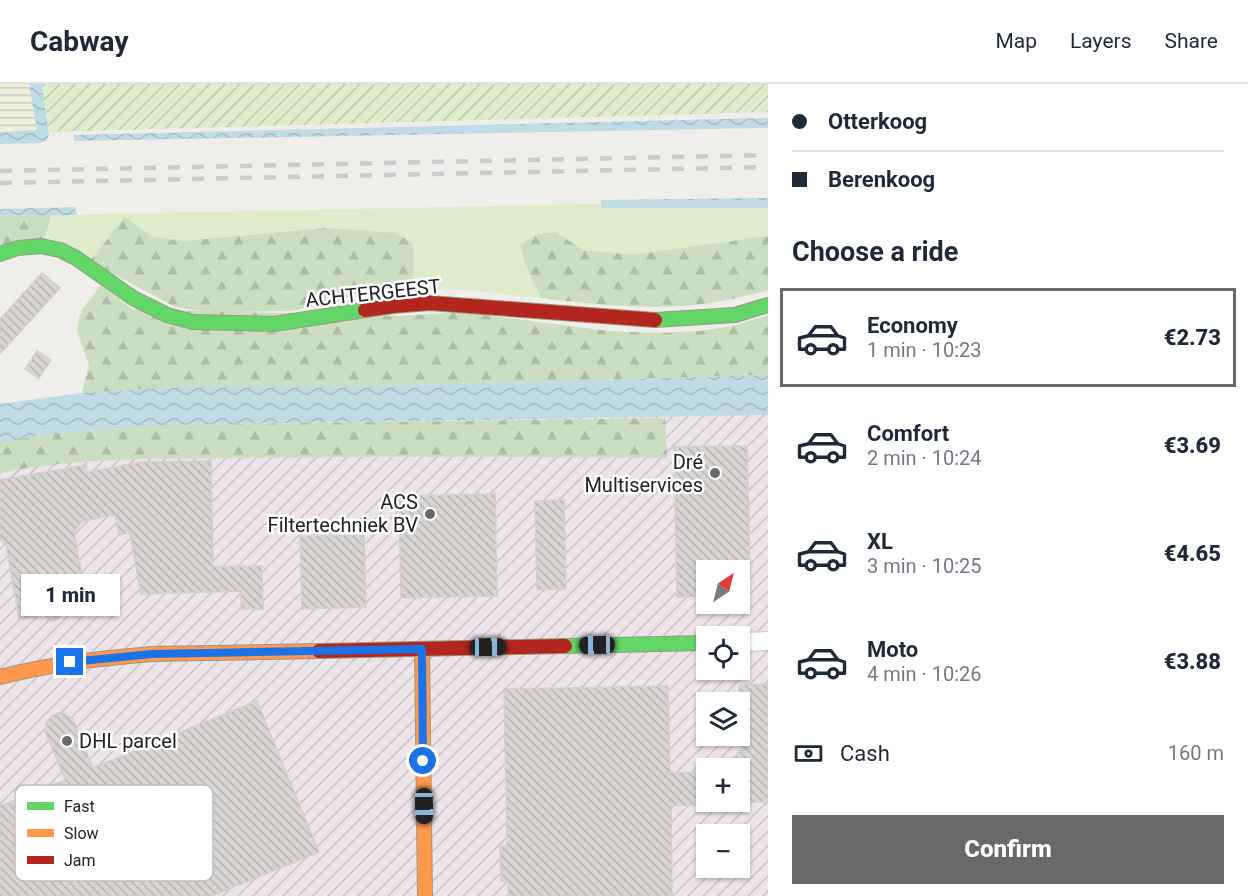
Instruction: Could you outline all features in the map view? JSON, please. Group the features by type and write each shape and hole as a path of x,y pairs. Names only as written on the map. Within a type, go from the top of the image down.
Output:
{"street":[{"name":"ACHTERGEEST","path":"0,254 18,248 40,246 60,250 76,258 133,298 167,315 193,322 274,324 393,306 430,303 657,320 735,315 768,305"},
{"path":"750,642 768,641"},
{"path":"0,677 61,663 152,654 696,643"},
{"path":"422,649 425,896"}],"shaded area":[{"path":"768,395 768,896 0,896 0,425"}],"green space":[{"path":"0,84 29,84 37,130 0,132"},
{"path":"42,84 768,84 768,112 49,132"},
{"path":"598,204 768,205 768,236 632,255 583,250 556,232 525,263 541,298 468,290 414,289 413,243 326,228 184,241 153,237 142,230 90,261 46,240 52,215"},
{"path":"51,215 45,240 0,247 0,216"},
{"path":"125,217 153,237 184,241 326,228 395,233 413,243 414,289 358,296 291,311 208,312 175,307 90,261"},
{"path":"556,232 583,250 632,255 768,236 768,290 713,303 664,307 639,307 541,298 525,263 520,244 539,234"},
{"path":"101,285 132,309 398,316 462,312 609,331 657,333 699,331 733,326 768,315 768,375 382,386 186,386 82,393 89,365 77,331 79,318 83,308"},
{"path":"665,418 667,458 158,459 94,461 0,473 0,443 46,434 161,425"}],"water":[{"path":"29,84 42,84 49,135 46,141 40,143 0,144 0,132 37,130"},
{"path":"768,118 768,128 74,141 74,135"},
{"path":"768,198 768,208 601,208 601,200"},
{"path":"75,207 77,215 0,216 0,209"},
{"path":"768,375 768,415 161,425 46,434 0,443 0,404 82,393 186,386 382,386"}],"building":[{"path":"42,273 60,288 0,354 0,319"},
{"path":"37,351 51,360 39,378 25,369"},
{"path":"747,446 750,560 696,560 696,596 677,597 674,447"},
{"path":"211,461 213,567 262,566 263,609 241,609 241,591 141,594 130,533 119,535 115,515 82,521 74,532 88,607 64,611 58,619 52,621 44,615 19,619 6,544 0,539 0,480 86,465 87,472 143,462"},
{"path":"495,494 497,596 401,598 399,496"},
{"path":"564,500 566,589 537,590 535,501"},
{"path":"364,535 366,607 302,609 300,536"},
{"path":"768,684 768,802 750,802 750,758 733,758 741,750 741,746 750,746 750,692 739,692 739,685"},
{"path":"668,686 670,773 696,772 696,805 671,806 672,896 508,896 508,881 501,881 500,847 507,846 504,689"},
{"path":"257,701 319,852 212,896 0,896 0,806 15,800 15,881 213,881 213,785 52,785 65,780 45,731 46,723 51,716 63,713 73,719 93,768"}],"railway":[{"path":"0,171 768,155"},
{"path":"0,183 768,167"}],"traffic: fast":[{"path":"0,254 18,248 41,246 60,250 76,258 133,298 167,315 193,322 274,324 365,310"},
{"path":"655,320 735,315 768,305"},
{"path":"565,646 696,643"}],"traffic: slow":[{"path":"422,649 425,896"},
{"path":"0,677 38,668 114,657 152,654 319,651"}],"traffic: jam":[{"path":"365,310 430,303 655,320"},
{"path":"319,651 565,646"}],"place":[{"name":"Dré Multiservices","path":"715,473"},
{"name":"ACS Filtertechniek BV","path":"430,514"},
{"name":"DHL parcel","path":"67,741"}],"route":[{"path":"70,662 152,654 422,649 423,761"}]}
